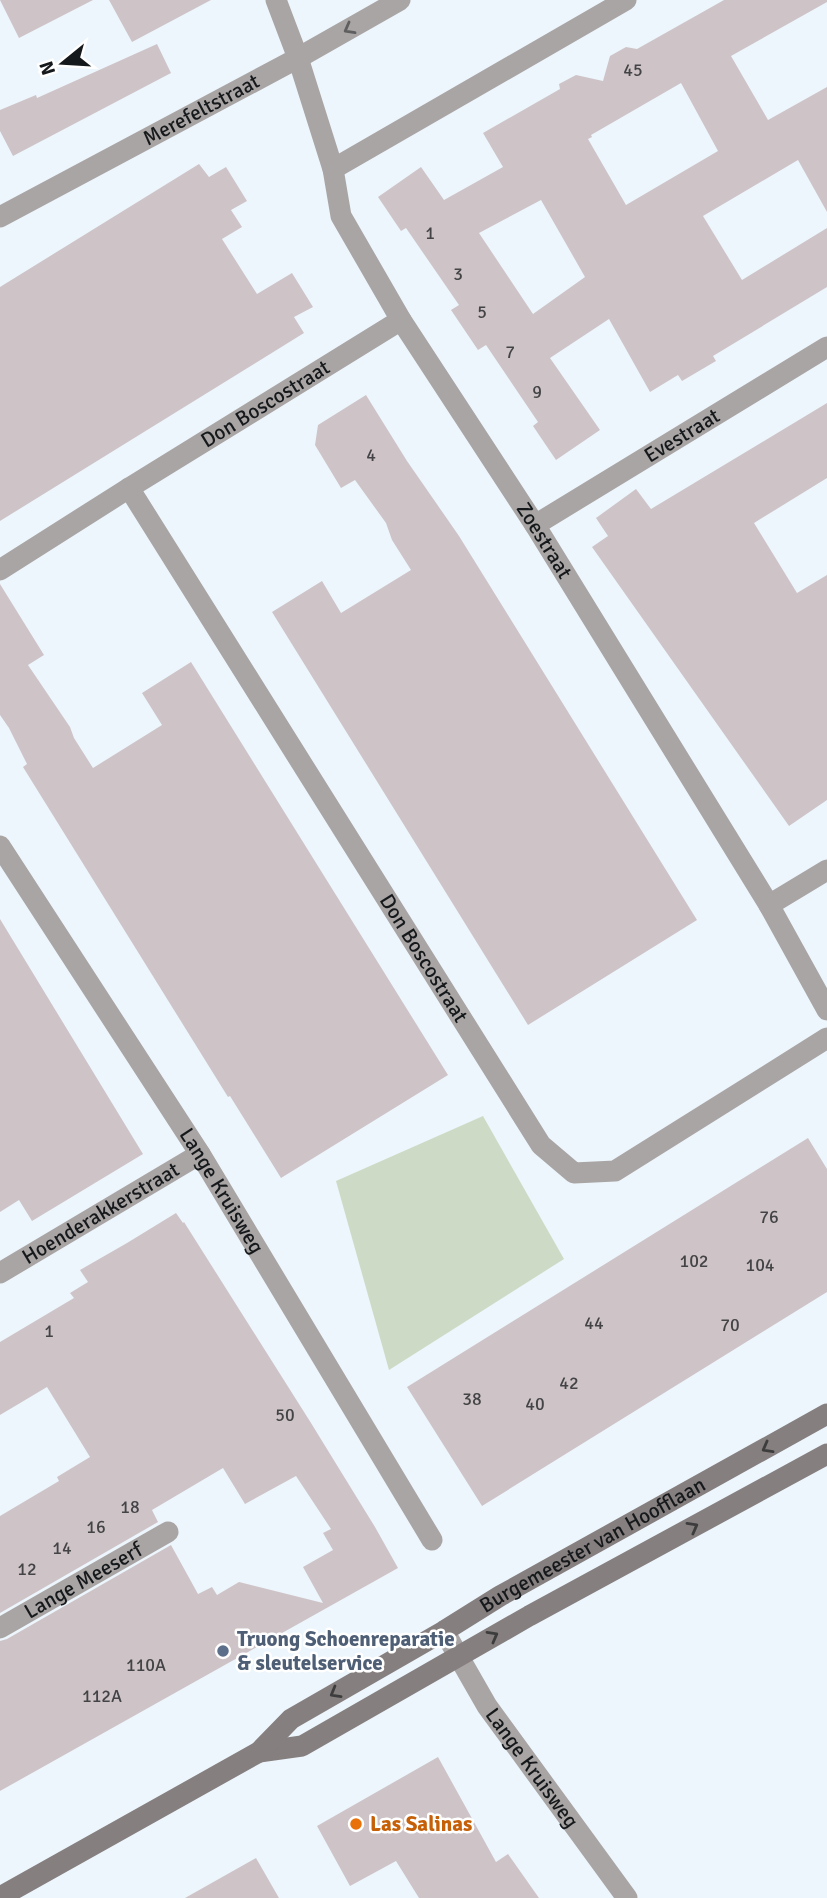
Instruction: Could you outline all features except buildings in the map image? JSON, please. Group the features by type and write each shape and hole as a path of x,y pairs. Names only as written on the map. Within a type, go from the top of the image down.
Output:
{"main road":[{"name":"Burgemeester van Hoofflaan","path":"0,1897 259,1752 291,1719 500,1597 827,1414"},
{"name":"Burgemeester van Hoofflaan","path":"259,1752 302,1746 459,1656 827,1454"}],"street":[{"name":"Zoestraat","path":"276,0 298,58 333,169 341,216 401,320 536,525 769,905 827,1010"},
{"name":"Merefeltstraat","path":"0,217 298,58 400,0"},
{"path":"333,169 626,0"},
{"name":"Don Boscostraat","path":"0,570 401,320"},
{"name":"Evestraat","path":"536,525 827,348"},
{"name":"Don Boscostraat","path":"128,488 541,1145 575,1173 615,1171 827,1038"},
{"name":"Lange Kruisweg","path":"0,846 200,1154 432,1540"},
{"path":"769,905 827,870"},
{"name":"Hoenderakkerstraat","path":"0,1273 200,1154"},
{"name":"Lange Meeserf","path":"0,1628 168,1532"},
{"name":"Lange Kruisweg","path":"444,1631 487,1706 627,1898"}],"green space":[{"path":"483,1116 564,1259 389,1370 336,1181"}],"place":[{"name":"Truong Schoenreparatie & sleutelservice","path":"223,1651"},
{"name":"Las Salinas","path":"356,1824"}]}
